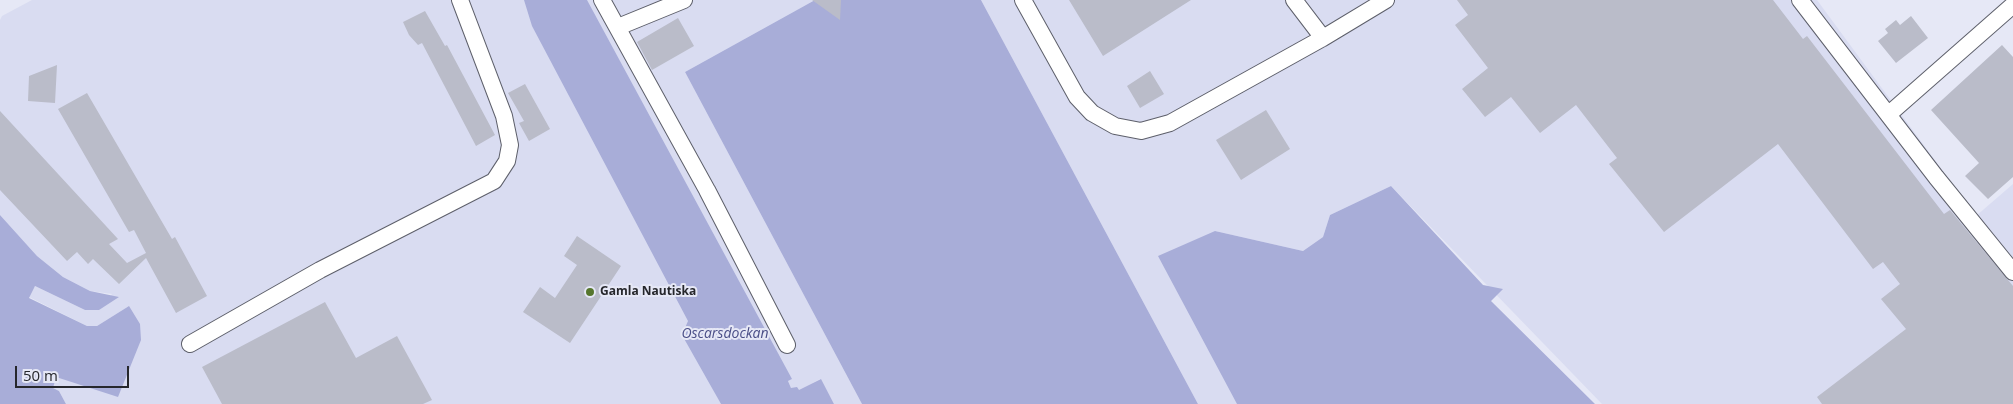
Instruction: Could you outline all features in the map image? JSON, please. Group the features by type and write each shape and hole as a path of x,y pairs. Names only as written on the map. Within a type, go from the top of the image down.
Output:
{"street":[{"path":"190,344 320,270 494,181 507,161 510,144 504,116 460,0"},
{"path":"602,0 787,345"},
{"path":"618,27 684,0"},
{"path":"1023,0 1082,103 1092,113 1115,126 1141,131 1170,123 1323,38 1386,0"},
{"path":"1294,0 1323,38"},
{"path":"1800,0 1936,177 2013,272"},
{"path":"1889,114 2013,5"}],"shaded area":[{"path":"32,0 815,0 685,72 862,404 834,404 820,379 799,391 791,388 788,381 792,379 712,387 721,404 66,404 59,391 52,388 56,377 129,306 97,326 87,326 29,297 35,286 85,310 99,310 112,294 90,291 63,277 37,256 0,215 0,20 2,16"},
{"path":"981,0 1817,0 1976,216 2013,184 2013,404 1602,404 1391,186 1330,215 1323,237 1303,251 1215,231 1237,404 1198,404"}],"water":[{"name":"Oscarsdockan","path":"524,0 587,0 792,379 788,381 791,388 797,387 799,390 821,379 834,404 721,404 682,335 688,321 532,26"},
{"path":"815,0 981,0 1198,404 862,404 685,72"},
{"path":"1391,186 1483,285 1503,289 1491,301 1595,404 1237,404 1158,256 1215,231 1303,251 1323,237 1330,215"},
{"path":"0,215 37,256 63,277 90,291 119,297 99,310 85,310 35,286 29,298 87,326 97,326 129,306 140,324 141,340 118,397 56,377 53,388 59,391 66,404 0,404"}],"building":[{"path":"812,0 841,0 840,20"},
{"path":"1069,0 1191,0 1103,56"},
{"path":"1457,0 1773,0 1803,39 1807,36 1944,214 1950,210 2013,286 2013,404 1822,404 1817,397 1906,329 1881,299 1900,284 1883,262 1873,269 1778,144 1664,232 1609,164 1617,158 1576,105 1540,133 1511,97 1485,117 1462,89 1488,68 1455,25 1468,15"},
{"path":"425,11 445,46 447,45 495,135 476,146 422,43 418,45 409,35 403,22"},
{"path":"1911,16 1928,38 1896,63 1878,41 1888,33 1885,29 1896,20 1900,25"},
{"path":"678,18 694,46 652,70 637,42"},
{"path":"2002,45 2013,57 2013,177 1988,199 1965,176 1979,163 1931,110"},
{"path":"57,65 55,103 28,101 29,76"},
{"path":"1150,71 1164,94 1140,108 1127,86"},
{"path":"525,84 550,129 529,141 519,123 524,121 508,93"},
{"path":"87,93 172,239 175,237 207,296 176,313 146,258 119,284 93,259 88,264 77,252 67,261 0,190 0,111 118,239 109,244 127,263 146,253 134,230 129,232 58,109"},
{"path":"1266,110 1290,149 1241,180 1216,140"},
{"name":"Gamla Nautiska","path":"577,236 621,266 570,343 523,312 540,287 555,298 577,265 564,256"},
{"path":"325,302 356,358 397,336 432,400 423,404 222,404 202,367"}],"place":[{"name":"Gamla Nautiska","path":"590,292"}]}
